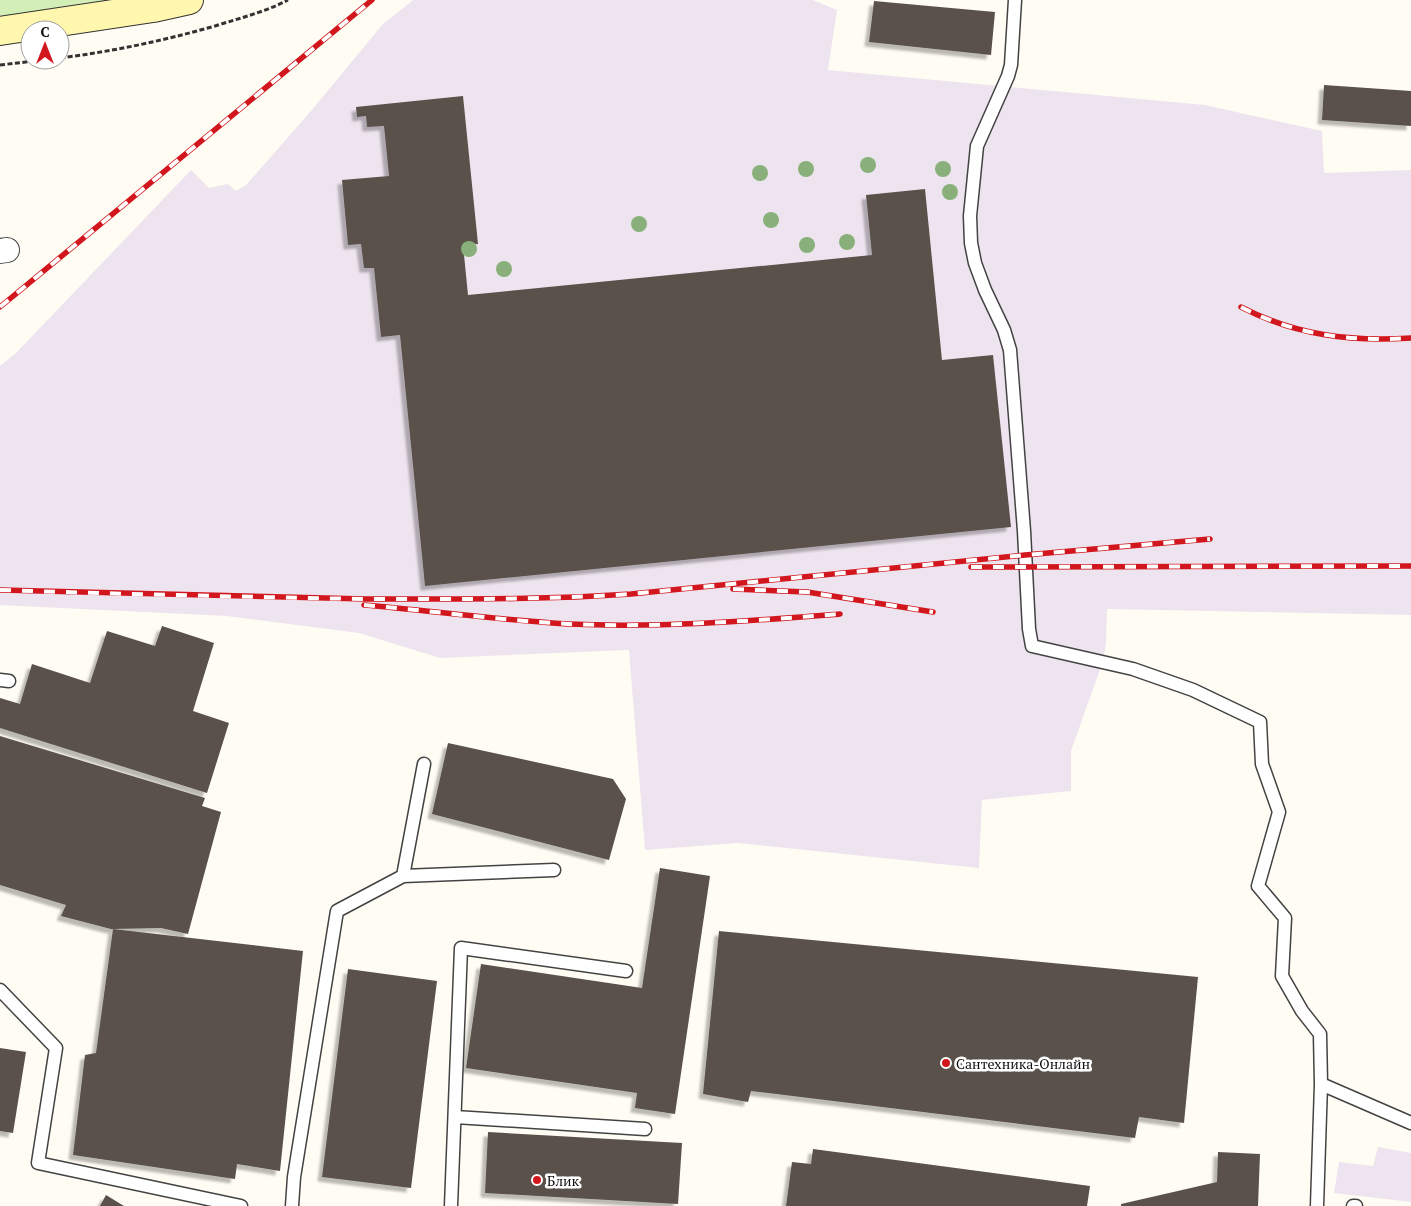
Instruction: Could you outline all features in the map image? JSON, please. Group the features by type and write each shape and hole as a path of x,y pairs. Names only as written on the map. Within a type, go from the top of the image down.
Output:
{"main road":[{"path":"0,31 108,16 188,0"}],"lane":[{"path":"1015,0 1011,65 1004,86 977,146 970,216 971,243 975,263 985,290 1004,330 1010,350 1024,531 1029,630 1032,646 1133,669 1193,690 1260,722 1262,764 1280,812 1258,886 1285,918 1282,976 1302,1011 1320,1034 1321,1084 1317,1206"},
{"path":"403,876 424,764"},
{"path":"292,1206 294,1177 336,910 403,876 554,870"},
{"path":"451,1206 461,948 626,970"},
{"path":"0,990 56,1048 38,1163 241,1206"},
{"path":"1321,1084 1411,1123"},
{"path":"455,1118 645,1129"}],"path":[{"path":"70,57 147,44 268,10 288,0"},
{"path":"0,64 20,62"}],"shaded area":[{"path":"413,0 813,0 837,10 828,70 1205,105 1322,131 1324,173 1411,170 1411,615 1107,609 1106,643 1103,661 1071,751 1071,791 982,800 979,868 738,843 645,850 629,650 440,658 359,633 226,616 0,605 0,366 16,353 191,170 209,188 228,184 236,191 246,185 311,111 382,25"},
{"path":"1378,1147 1411,1153 1411,1202 1334,1193 1339,1162 1373,1166"}],"green space":[{"path":"0,0 116,0 33,15 0,17"}],"building":[{"path":"874,1 995,12 991,55 869,42"},
{"path":"1324,85 1411,91 1411,126 1322,120"},
{"path":"463,96 478,244 463,245 468,295 872,255 866,195 925,189 942,360 993,355 1011,527 425,586 400,335 381,337 374,268 364,268 361,244 348,245 342,180 389,176 384,126 367,127 366,116 357,117 356,107"},
{"path":"162,626 214,643 193,711 229,723 207,793 0,728 0,698 20,704 32,664 90,683 107,631 155,646"},
{"path":"0,736 205,798 202,806 221,812 188,934 161,928 111,929 61,916 66,905 0,885"},
{"path":"448,743 613,779 626,799 609,860 432,814"},
{"path":"660,868 710,876 675,1114 635,1108 637,1093 466,1068 481,964 642,988"},
{"path":"113,929 303,951 280,1171 237,1164 235,1179 73,1155 85,1055 96,1053"},
{"path":"719,931 1198,977 1184,1123 1139,1117 1135,1138 751,1091 748,1102 703,1094"},
{"path":"348,969 437,981 411,1188 322,1177"},
{"path":"0,1048 26,1052 13,1133 0,1131"},
{"path":"488,1132 682,1143 678,1204 485,1193"},
{"path":"813,1149 1090,1186 1087,1206 786,1206 792,1162 811,1164"},
{"path":"1218,1152 1260,1154 1258,1206 1121,1206 1121,1204 1217,1182"},
{"path":"106,1195 124,1206 100,1206"}],"railway":[{"path":"0,307 372,0"},
{"path":"1241,307 1261,317 1282,324 1323,334 1366,339 1411,338"},
{"path":"0,590 366,599 499,599 598,596 1210,539"},
{"path":"971,567 1411,566"},
{"path":"733,589 807,592 933,612"},
{"path":"364,605 517,620 602,625 704,623 840,614"}],"place":[{"name":"Сантехника-Онлайн","path":"946,1063"},
{"name":"Блик","path":"537,1180"}]}
